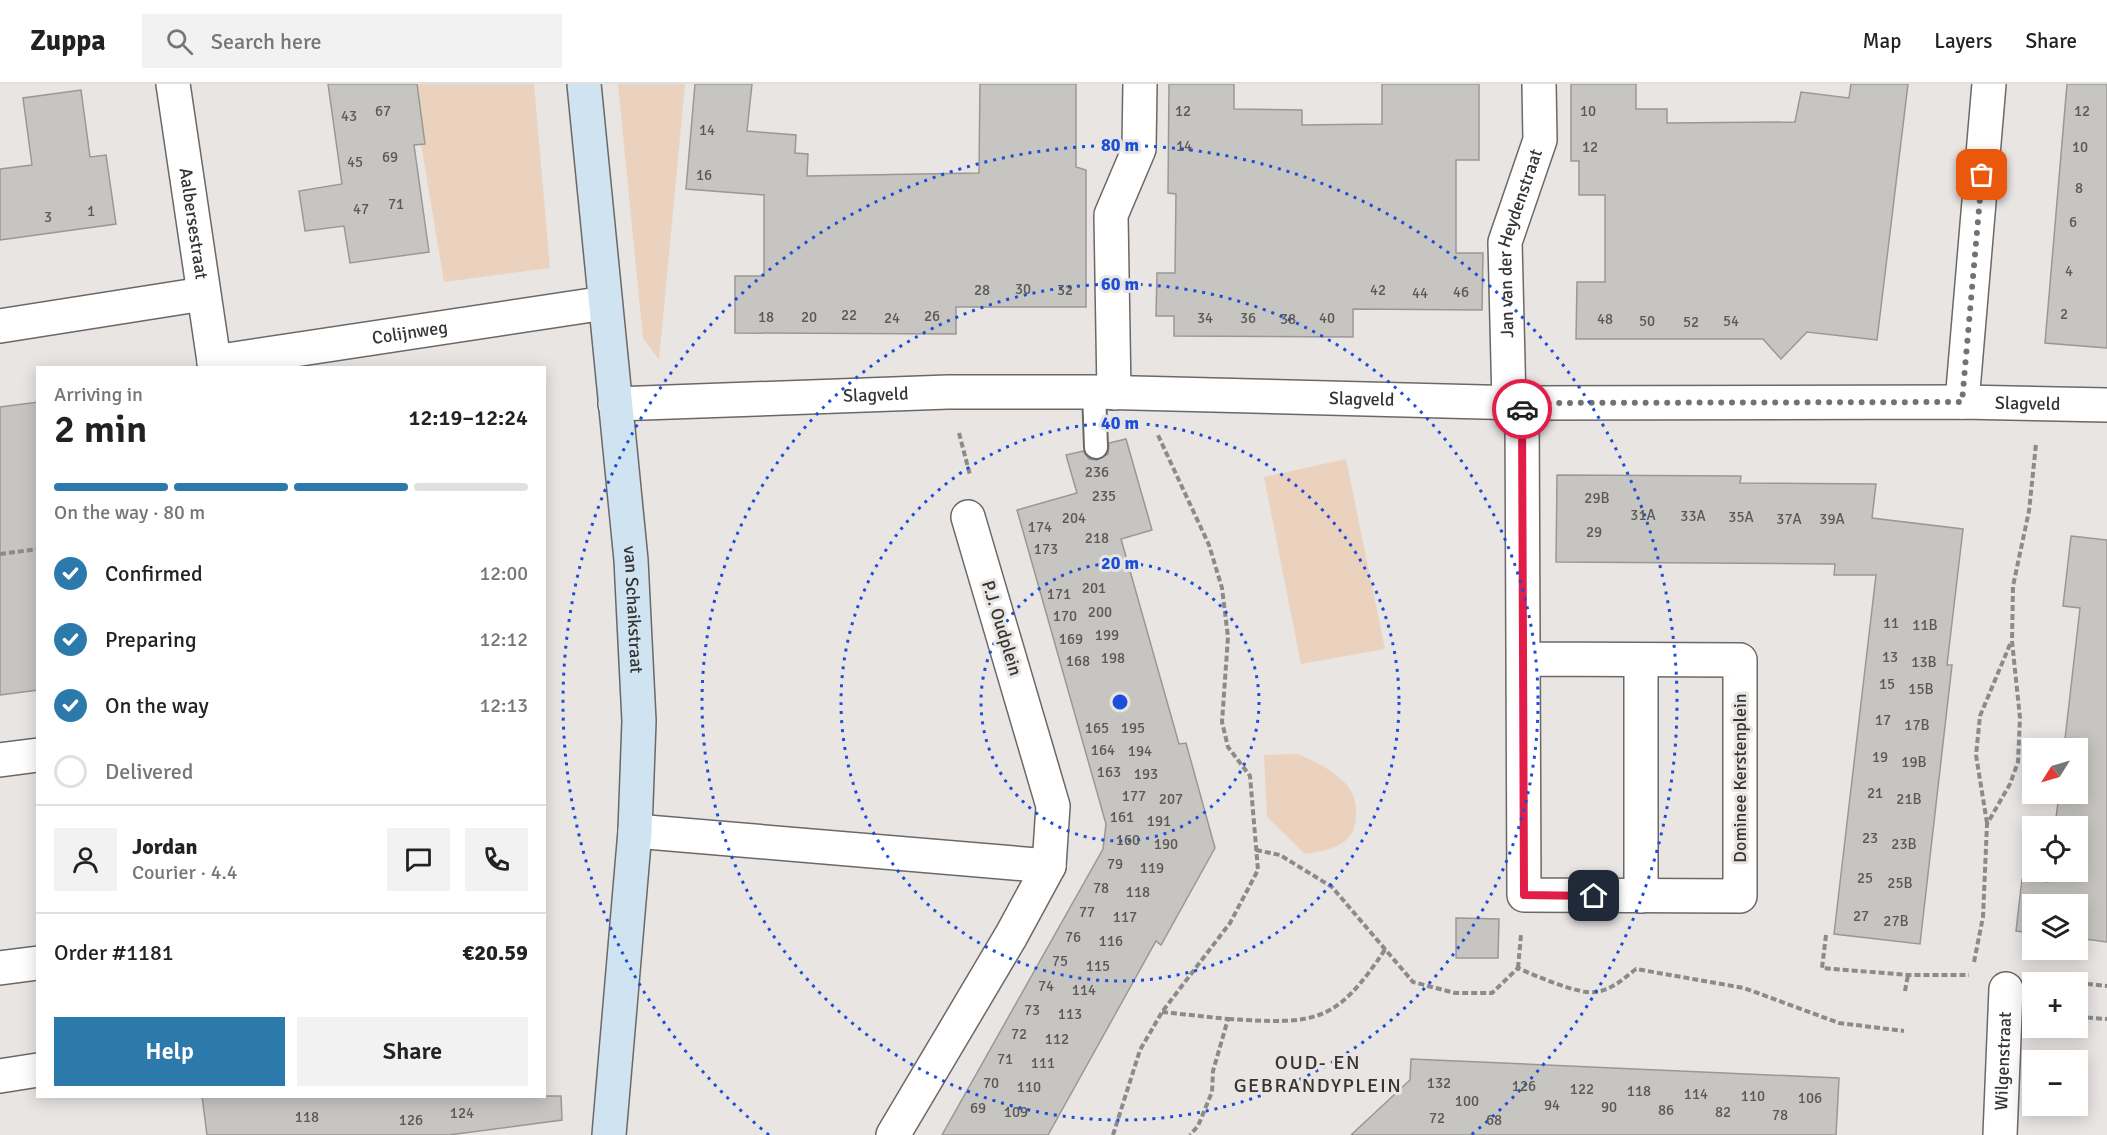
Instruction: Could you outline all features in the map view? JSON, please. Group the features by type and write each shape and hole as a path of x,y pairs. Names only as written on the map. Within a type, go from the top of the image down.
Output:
{"main road":[{"name":"van Schaikstraat","path":"584,84 631,560 639,721 635,831 609,1135"}],"street":[{"name":"Aalbersestraat","path":"173,84 214,365"},
{"path":"1104,393 1112,215 1139,149 1140,84"},
{"name":"Jan van der Heydenstraat","path":"1515,403 1505,242 1540,140 1539,84"},
{"path":"1962,402 1989,84"},
{"path":"0,326 203,294"},
{"name":"Colijnweg","path":"214,365 605,303"},
{"name":"Slagveld","path":"615,404 948,392 1152,393 1515,403 1962,402 2107,405"},
{"name":"Dominee Kerstenplein","path":"1515,403 1524,659 1524,895 1740,896 1740,660 1524,659"},
{"name":"P.J. Oudplein","path":"893,1135 1011,936 1048,866 1053,806 968,517"},
{"path":"1641,660 1641,896"},
{"path":"0,760 36,755"},
{"path":"635,831 1048,866"},
{"path":"0,968 36,963"},
{"name":"Wilgenstraat","path":"2000,1135 2006,989"},
{"path":"0,1076 36,1070"}],"lane":[{"path":"1096,447 1104,393"}],"path":[{"path":"948,392 975,496 968,517"},
{"path":"1113,1135 1140,1050 1162,1012 1230,923 1257,870 1250,776 1228,747 1222,722 1228,637 1222,588 1209,545 1151,418 1152,393"},
{"path":"1987,824 2010,784 2018,762 2020,718 2012,641 2013,586 2029,511 2038,405"},
{"path":"0,554 36,549"},
{"path":"1974,963 1983,916 1987,824 1976,755 1980,716 2012,641"},
{"path":"1256,850 1280,855 1332,887 1413,982 1455,993 1492,993 1518,968 1537,978 1593,993 1615,986 1636,969 1744,988 1839,1023 1904,1031"},
{"path":"1826,935 1822,968 1908,975 1972,975"},
{"path":"1162,1012 1291,1023 1333,1011 1364,982 1386,948"},
{"path":"1905,991 1908,975"},
{"path":"2088,984 2107,986"},
{"path":"2088,1017 2107,1018"},
{"path":"1190,1135 1198,1125 1212,1092 1213,1071 1228,1019"}],"shaded area":[{"path":"411,84 534,84 550,268 444,282"},
{"path":"618,84 685,84 659,360 643,338"},
{"path":"1346,459 1385,649 1301,664 1264,477"},
{"path":"1298,754 1323,766 1340,778 1355,801 1355,824 1352,832 1347,839 1333,848 1305,854 1267,817 1264,755"}],"building":[{"path":"328,84 417,84 425,144 414,145 429,252 350,263 344,226 305,231 299,191 342,184"},
{"path":"695,84 752,84 747,131 796,135 795,153 808,154 807,176 979,173 980,84 1076,84 1076,167 1086,170 1086,307 956,307 956,334 735,333 735,276 764,276 764,195 686,189"},
{"path":"1169,84 1234,84 1234,109 1302,110 1302,125 1382,124 1382,84 1479,84 1479,160 1456,160 1456,253 1483,253 1482,310 1353,309 1353,337 1174,336 1174,316 1156,316 1157,273 1175,273 1176,194 1168,193"},
{"path":"1571,84 1636,84 1636,109 1667,109 1667,123 1795,122 1801,92 1849,98 1851,84 1908,84 1877,340 1807,332 1781,359 1763,339 1576,339 1577,282 1605,282 1605,195 1579,195 1579,161 1571,161"},
{"path":"2067,84 2107,84 2107,348 2045,343"},
{"path":"81,90 90,157 106,155 116,224 0,240 0,169 32,165 23,98"},
{"path":"36,402 36,690 0,695 0,407"},
{"path":"1126,439 1152,530 1121,539 1179,744 1186,743 1215,848 1161,945 1156,941 1048,1135 942,1135 1103,849 1106,824 1017,510 1077,493 1066,455 1083,451 1089,459 1097,460 1108,454 1109,443"},
{"path":"1557,475 1741,476 1740,483 1876,484 1872,518 1963,529 1947,665 1952,665 1920,944 1834,934 1876,575 1834,575 1835,564 1556,562"},
{"path":"2071,536 2107,540 2107,942 2088,939 2088,894 2022,894 2022,932 2016,931 2022,879 2022,882 2088,882 2088,816 2056,816 2058,804 2088,804 2088,738 2065,738 2080,608 2063,606"},
{"path":"1456,918 1499,919 1498,958 1456,958"},
{"path":"1411,1059 1839,1078 1836,1135 1351,1135 1410,1080"},
{"path":"546,1096 561,1096 562,1120 449,1135 207,1135 202,1098 546,1098"}],"way so far":[{"path":"1522,409 1522,403 1962,402 1982,175"}],"district":[{"name":"OUD- EN GEBRANDYPLEIN","path":"1318,1074"}],"route":[{"path":"1522,409 1524,895 1594,896"}]}
